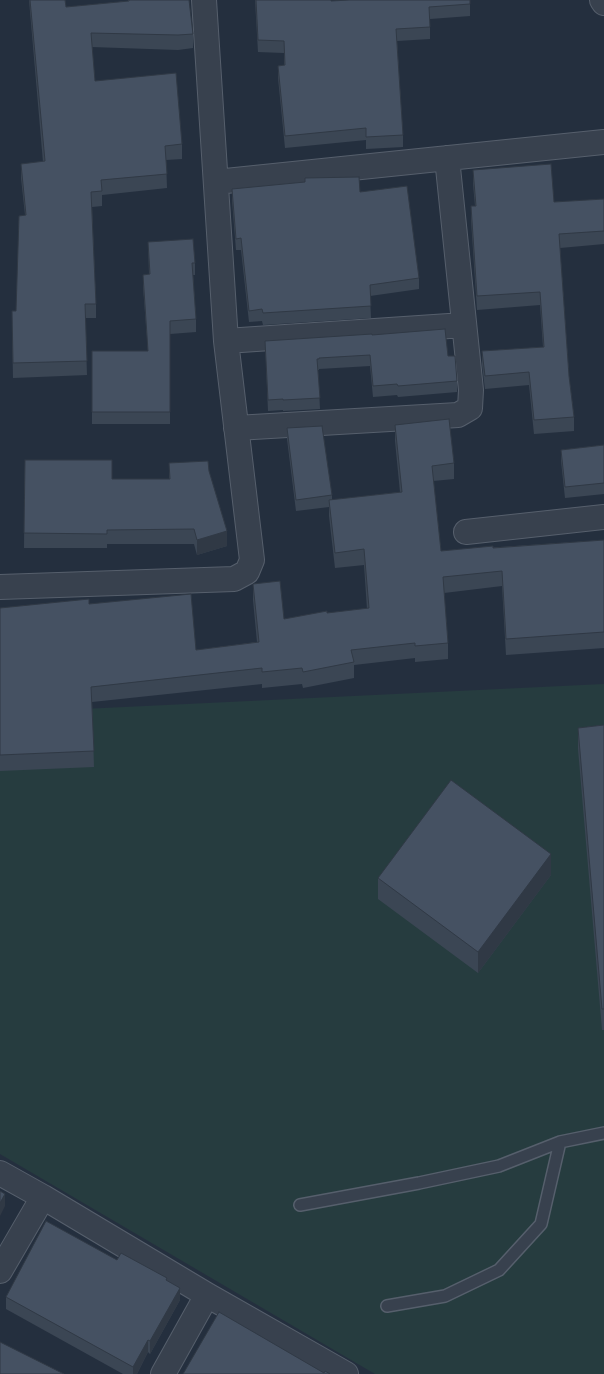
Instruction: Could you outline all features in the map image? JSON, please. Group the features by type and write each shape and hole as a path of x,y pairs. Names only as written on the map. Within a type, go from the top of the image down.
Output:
{"street":[{"path":"0,587 234,579 247,572 252,560 226,341 204,0"},
{"path":"216,182 604,142"},
{"path":"236,428 458,415 470,408 471,390 448,158"},
{"path":"226,341 464,325"},
{"path":"466,532 604,517"},
{"path":"0,1173 207,1295 346,1374"},
{"path":"0,1272 43,1197"},
{"path":"163,1374 207,1295"}],"lane":[{"path":"300,1205 499,1166 560,1142 604,1133"},
{"path":"387,1306 445,1296 499,1270 541,1224 560,1142"}],"green space":[{"path":"604,684 604,1374 375,1374 0,1154 0,713"}],"building":[{"path":"30,0 65,0 66,7 129,0 189,0 193,34 91,33 95,81 176,73 182,144 165,146 167,174 101,180 102,191 91,192 96,304 85,304 87,361 13,363 12,311 16,311 19,216 26,215 21,164 45,161"},
{"path":"256,0 470,0 470,4 429,7 430,27 396,29 403,135 366,137 366,128 285,136 278,66 285,65 284,41 258,40"},
{"path":"551,164 554,202 604,199 604,231 559,234 569,376 574,417 534,420 529,372 485,376 482,351 544,347 540,292 477,296 471,206 476,206 473,170"},
{"path":"359,177 360,192 407,186 419,278 370,285 371,306 263,313 262,309 249,311 241,238 236,239 232,189 305,182 305,178"},
{"path":"193,239 195,263 192,263 196,319 170,321 170,412 92,412 92,351 148,351 143,275 150,274 148,242"},
{"path":"445,329 448,356 455,356 457,381 373,386 370,355 319,358 317,359 320,398 268,400 265,341"},
{"path":"449,419 454,463 432,466 441,551 604,540 604,632 506,639 502,571 443,577 448,643 415,646 415,643 351,650 354,662 303,672 302,668 262,672 262,668 91,687 94,751 0,755 0,608 89,599 89,604 191,594 196,650 259,642 253,584 280,581 284,619 327,611 327,613 369,608 364,549 335,553 329,500 402,492 395,425"},
{"path":"322,426 332,495 296,500 287,428"},
{"path":"604,445 604,483 565,487 561,450"},
{"path":"25,460 112,460 112,479 170,479 169,463 208,461 209,471 227,531 197,540 194,529 107,530 107,534 24,533"},
{"path":"604,725 604,1009 602,1009 578,728"},
{"path":"451,780 551,854 478,952 378,878"},
{"path":"0,1191 5,1194 0,1203"},
{"path":"46,1221 117,1260 121,1253 167,1278 166,1280 180,1288 133,1367 6,1297"},
{"path":"219,1312 324,1373 325,1371 330,1374 183,1374"},
{"path":"0,1342 64,1374 0,1374"}]}
